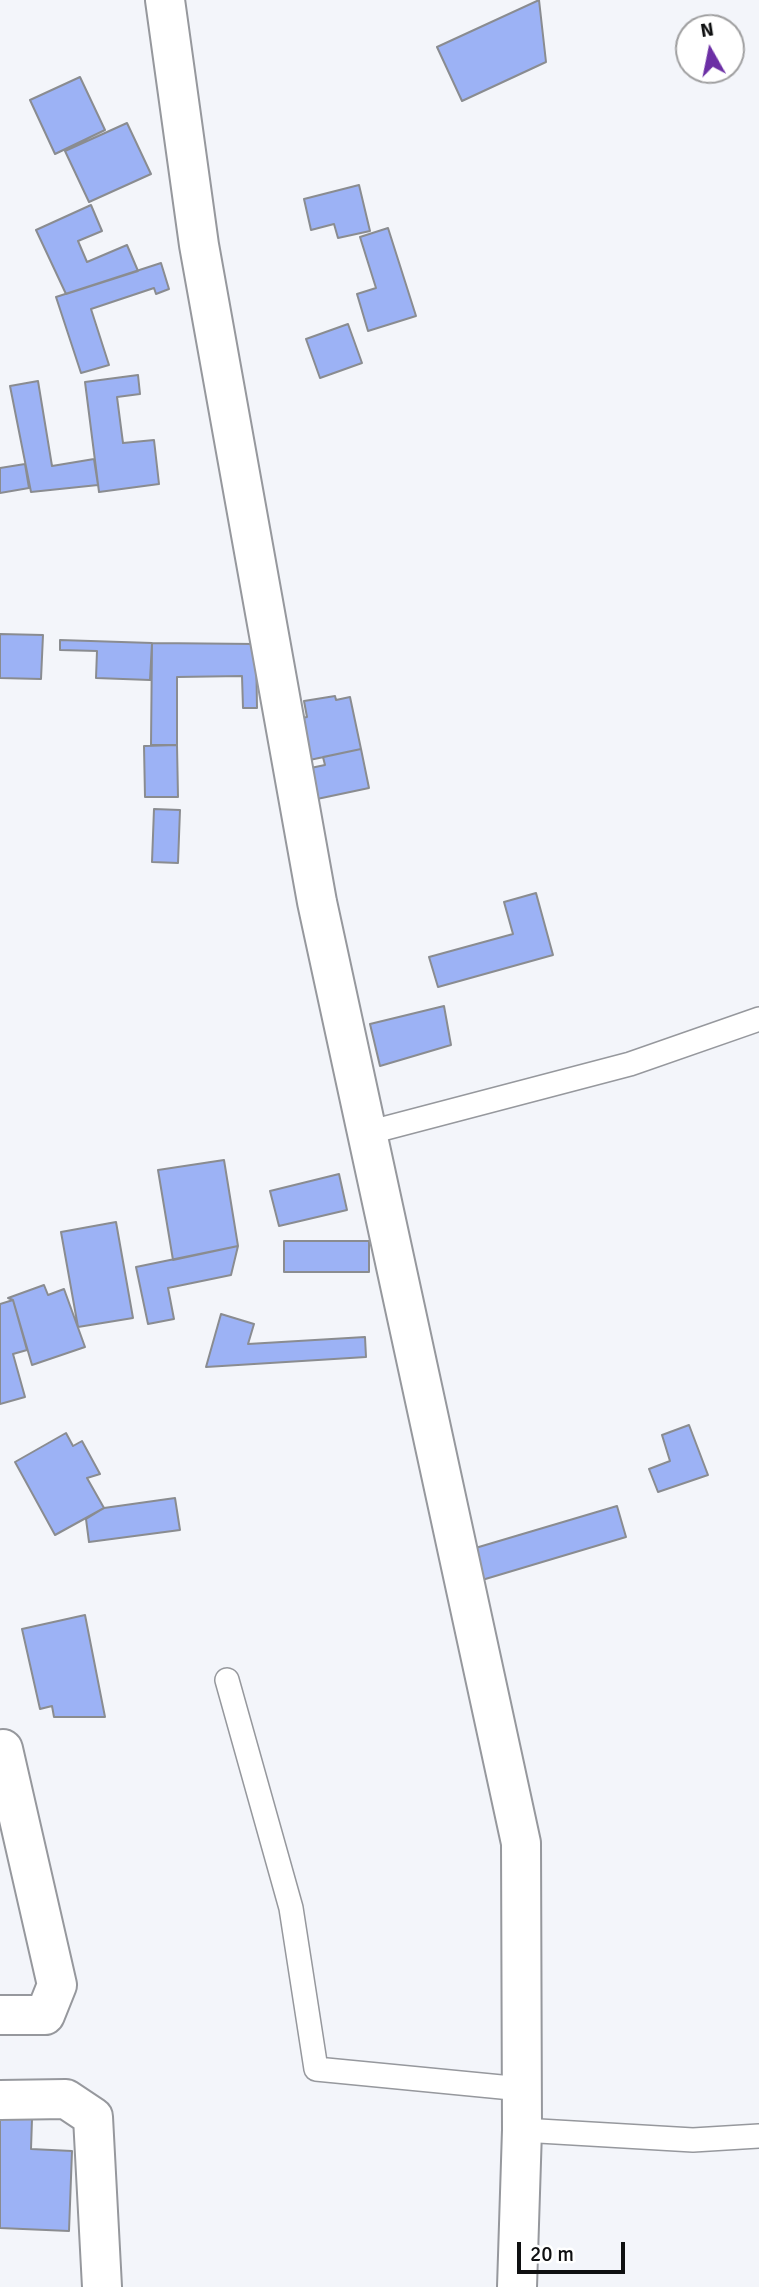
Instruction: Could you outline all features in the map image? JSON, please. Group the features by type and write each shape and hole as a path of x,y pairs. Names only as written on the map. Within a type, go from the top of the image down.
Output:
{"street":[{"path":"165,0 204,272 317,902 521,1843 522,2130 517,2287"},
{"path":"0,2015 45,2015 57,1985 3,1749"},
{"path":"0,2099 66,2099 93,2117 102,2287"}],"lane":[{"path":"367,1133 630,1064 759,1019"},
{"path":"227,1680 291,1908 316,2069 522,2089"},
{"path":"522,2130 693,2140 759,2136"}],"building":[{"path":"539,0 546,62 462,101 437,47"},
{"path":"80,77 105,130 55,154 30,100"},
{"path":"127,123 151,174 89,202 65,151"},
{"path":"359,185 370,231 338,238 334,224 311,230 304,199"},
{"path":"91,205 102,231 78,241 87,262 127,245 138,271 66,294 36,230"},
{"path":"388,228 416,316 368,331 357,294 376,288 360,237"},
{"path":"161,263 169,289 156,294 154,288 91,309 109,365 81,373 56,297"},
{"path":"348,324 362,363 320,378 306,339"},
{"path":"138,375 140,394 117,397 123,443 154,440 159,484 99,492 85,382"},
{"path":"38,381 52,466 94,459 98,485 31,492 10,386"},
{"path":"25,464 29,488 0,493 0,468"},
{"path":"0,634 43,635 41,679 0,678"},
{"path":"60,640 152,643 150,680 96,678 97,651 60,650"},
{"path":"152,643 256,644 257,708 243,708 242,676 177,677 177,745 151,745"},
{"path":"335,696 336,700 350,697 361,749 305,761 297,719 307,717 304,701"},
{"path":"177,745 178,797 145,797 144,746"},
{"path":"361,749 369,788 317,799 301,770 325,765 323,757"},
{"path":"154,809 180,810 178,863 152,862"},
{"path":"536,893 553,955 438,987 429,957 513,934 504,902"},
{"path":"444,1006 451,1045 380,1066 370,1024"},
{"path":"224,1160 238,1246 173,1260 158,1170"},
{"path":"339,1174 347,1210 279,1226 270,1191"},
{"path":"116,1222 133,1318 78,1327 61,1232"},
{"path":"284,1241 369,1241 369,1272 284,1272"},
{"path":"238,1246 231,1275 168,1288 174,1319 148,1324 136,1267"},
{"path":"44,1285 48,1295 64,1289 85,1347 32,1365 13,1300 8,1298"},
{"path":"13,1300 27,1350 13,1354 25,1397 0,1404 0,1304"},
{"path":"221,1314 254,1324 248,1344 365,1337 366,1357 206,1367"},
{"path":"689,1425 708,1475 658,1492 649,1469 670,1461 662,1435"},
{"path":"66,1433 73,1446 82,1441 100,1474 87,1478 104,1508 55,1535 15,1462"},
{"path":"175,1498 180,1530 89,1542 86,1519 104,1508"},
{"path":"617,1506 626,1537 482,1580 472,1549"},
{"path":"85,1615 105,1717 54,1717 52,1706 40,1709 22,1629"},
{"path":"0,2117 32,2119 31,2149 72,2151 69,2231 0,2228"}]}
